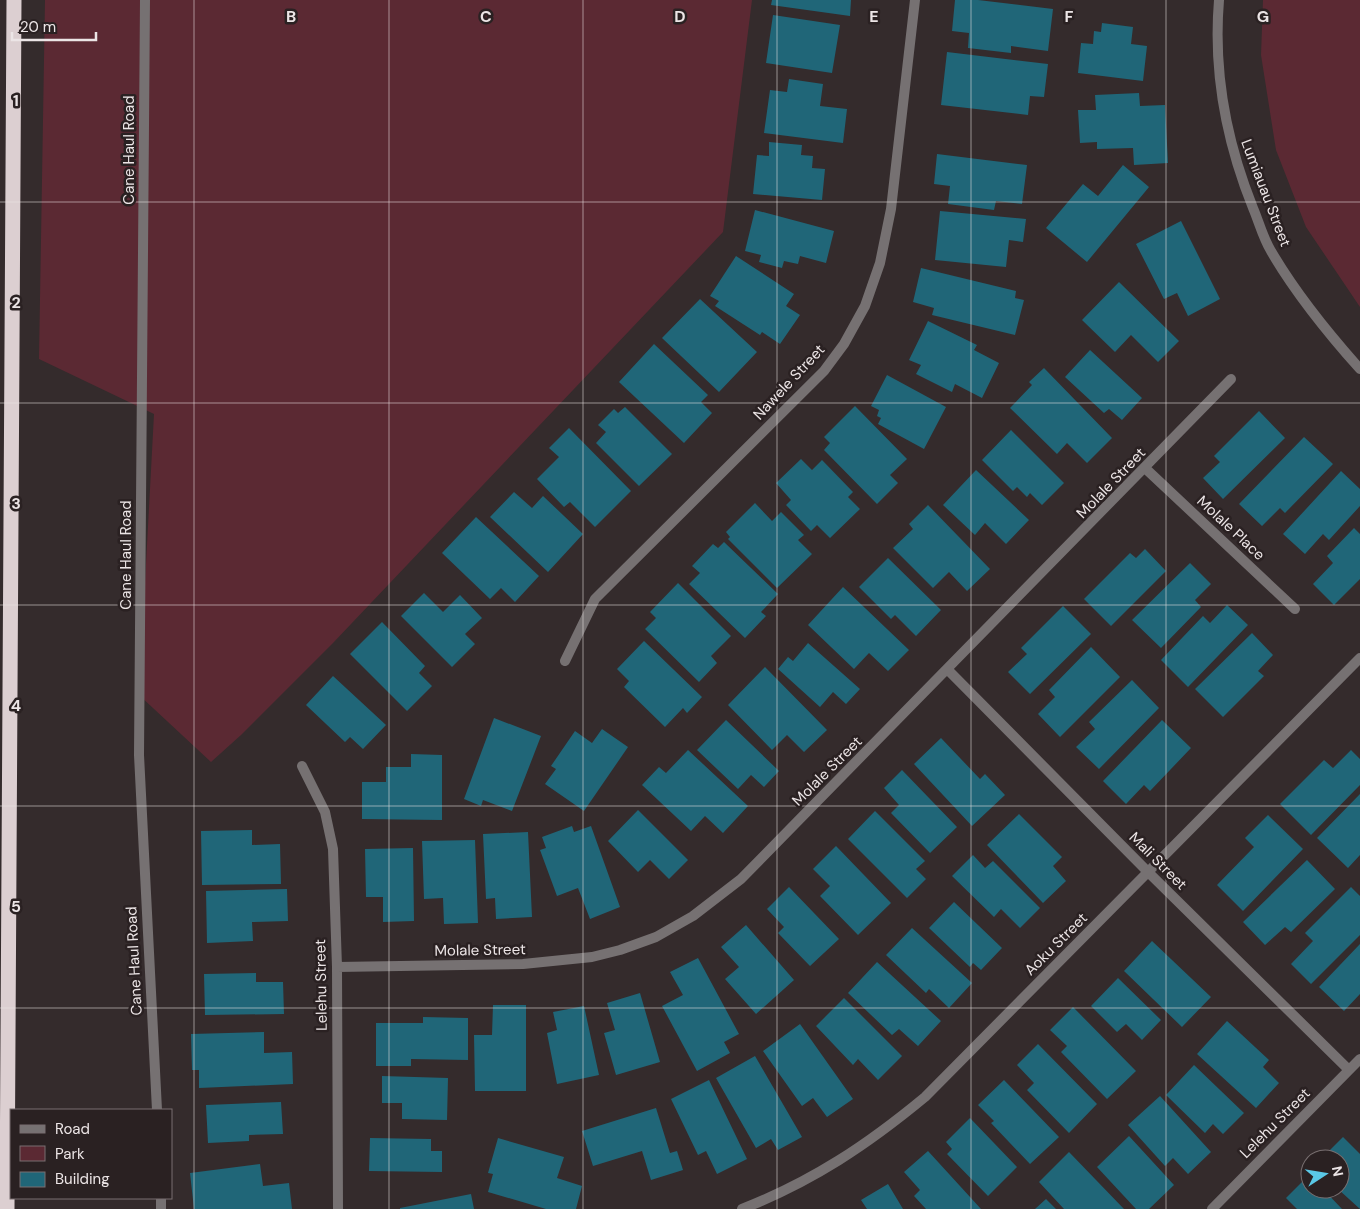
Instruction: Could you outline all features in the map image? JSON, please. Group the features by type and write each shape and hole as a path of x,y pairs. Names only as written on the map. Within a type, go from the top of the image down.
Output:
{"highway":[{"path":"7,1209 14,0"}],"street":[{"name":"Cane Haul Road","path":"145,0 139,755 156,1109"},
{"name":"Nawele Street","path":"565,661 595,599 824,371 844,344 865,306 880,263 890,209 915,0"},
{"name":"Lumiauau Street","path":"1219,0 1217,26 1218,83 1230,141 1248,196 1269,249 1328,334 1360,369"},
{"name":"Molale Street","path":"337,968 562,962 620,950 656,937 693,916 741,879 1146,469 1232,379"},
{"name":"Molale Place","path":"1146,469 1295,609"},
{"name":"Aoku Street","path":"742,1209 772,1198 828,1168 876,1137 925,1097 1360,658"},
{"name":"Mali Street","path":"948,670 1148,872 1349,1070"},
{"name":"Lelehu Street","path":"302,766 325,812 333,849 337,968 338,1209"},
{"name":"Lelehu Street","path":"1212,1209 1360,1059"}],"green space":[{"path":"45,0 752,0 723,232 333,643 241,735 211,762 139,695 154,414 39,359"},
{"path":"1263,0 1360,0 1360,307 1306,227 1276,150 1261,55"}],"building":[{"path":"772,0 851,0 850,16 771,5"},
{"path":"955,0 978,0 1053,9 1048,51 1011,46 1011,53 968,48 969,33 952,31"},
{"path":"773,15 840,25 832,73 766,63"},
{"path":"1102,23 1133,27 1131,44 1147,46 1143,81 1078,73 1081,43 1093,44 1094,31 1101,32"},
{"path":"947,52 1048,64 1044,97 1030,96 1028,115 941,105"},
{"path":"789,79 823,84 820,106 847,109 843,143 764,133 770,90 787,92"},
{"path":"1139,93 1140,106 1165,105 1168,163 1134,165 1133,148 1097,149 1097,142 1080,143 1078,110 1096,110 1095,95"},
{"path":"769,142 802,145 801,155 813,156 812,168 825,169 822,200 753,194 757,155 769,156"},
{"path":"937,154 1027,165 1022,204 996,201 994,210 948,204 950,186 934,184"},
{"path":"1123,165 1149,187 1087,262 1046,228 1083,184 1098,196"},
{"path":"755,210 834,231 826,263 800,256 798,264 784,261 782,268 759,262 761,255 745,251"},
{"path":"940,211 1026,219 1023,242 1009,240 1006,267 935,260"},
{"path":"1181,221 1220,299 1188,316 1177,293 1164,299 1136,244"},
{"path":"736,256 794,294 786,306 800,315 780,344 762,332 760,335 715,306 719,301 710,296"},
{"path":"921,268 1016,291 1015,298 1024,300 1015,335 932,315 934,308 913,302"},
{"path":"1119,282 1179,341 1158,362 1131,335 1115,352 1082,320"},
{"path":"700,299 757,352 719,392 662,338"},
{"path":"928,321 977,345 974,350 999,363 982,398 955,384 952,392 916,374 921,365 909,360"},
{"path":"654,344 708,395 701,402 712,413 684,443 619,382"},
{"path":"1090,350 1142,398 1122,420 1109,409 1104,413 1065,377"},
{"path":"1044,368 1112,438 1087,463 1067,443 1057,454 1010,408 1032,385 1029,382"},
{"path":"887,375 946,407 924,449 878,424 881,418 877,416 879,410 871,406"},
{"path":"855,406 907,459 890,475 898,483 877,504 824,450 830,443 824,437"},
{"path":"625,407 672,454 639,486 596,443 606,432 598,425 614,409 618,413"},
{"path":"1259,411 1285,438 1223,499 1203,478 1220,462 1214,456"},
{"path":"569,428 631,491 595,527 570,502 564,507 537,479 559,457 549,448"},
{"path":"1011,430 1064,483 1042,505 1030,493 1027,497 1017,487 1013,491 982,460"},
{"path":"1304,437 1333,464 1285,513 1280,508 1262,526 1239,504"},
{"path":"801,459 812,470 822,460 853,492 848,497 860,509 830,538 817,525 811,531 786,505 791,500 776,483"},
{"path":"976,470 1029,520 1006,544 985,523 975,535 943,505"},
{"path":"1341,471 1360,489 1360,506 1329,540 1323,534 1305,554 1283,534"},
{"path":"514,492 532,508 543,496 583,534 548,572 490,517"},
{"path":"755,503 772,521 781,512 804,535 798,540 812,554 777,588 728,539 730,537 726,532"},
{"path":"928,505 990,569 967,591 949,572 933,588 893,548 913,529 909,524"},
{"path":"476,517 539,576 515,602 501,588 490,599 442,553"},
{"path":"1354,528 1360,534 1360,579 1334,605 1313,584 1333,563 1327,556"},
{"path":"724,542 778,594 761,612 766,616 745,638 689,584 700,573 692,566 713,544 718,548"},
{"path":"1145,549 1166,571 1111,626 1084,599 1130,553 1136,558"},
{"path":"888,558 941,610 916,636 895,615 891,619 859,587"},
{"path":"1190,563 1211,584 1195,600 1201,607 1161,648 1132,620"},
{"path":"678,583 731,636 711,656 717,663 699,682 645,629 656,618 650,612"},
{"path":"843,587 909,650 888,671 869,653 854,669 808,625"},
{"path":"424,593 443,612 460,595 482,618 465,634 475,644 452,667 401,616"},
{"path":"1227,605 1248,625 1188,687 1161,660 1203,616 1210,623"},
{"path":"1063,606 1091,634 1030,694 1008,672 1027,654 1021,648"},
{"path":"382,622 425,666 419,673 432,686 407,711 350,654"},
{"path":"1252,633 1273,655 1258,671 1264,676 1223,717 1195,689"},
{"path":"644,641 702,697 687,713 683,708 665,727 624,687 629,681 617,669"},
{"path":"808,643 860,689 846,704 833,692 820,707 778,669 788,657 793,661"},
{"path":"1091,647 1120,677 1060,737 1038,714 1055,697 1049,690"},
{"path":"765,667 827,730 804,752 787,735 772,750 728,705"},
{"path":"333,676 386,725 363,749 350,737 345,742 306,705"},
{"path":"1132,680 1159,708 1099,769 1076,747 1095,729 1089,722"},
{"path":"494,718 541,736 512,811 483,800 481,806 464,799"},
{"path":"726,720 779,771 764,787 751,775 738,789 697,750"},
{"path":"1162,720 1191,748 1150,791 1144,785 1126,804 1103,781"},
{"path":"602,729 628,747 584,811 545,784 556,769 551,766 575,731 592,743"},
{"path":"941,738 980,779 985,774 1005,795 972,826 914,764"},
{"path":"688,750 748,806 723,833 705,816 691,831 642,785 659,767 666,773"},
{"path":"1351,750 1360,759 1360,785 1311,835 1280,804 1324,760 1333,768"},
{"path":"411,754 442,755 442,820 362,819 362,782 386,782 386,767 411,767"},
{"path":"902,770 957,827 930,853 891,813 899,805 884,788"},
{"path":"1360,794 1360,855 1348,868 1317,838"},
{"path":"638,810 688,860 669,879 650,860 638,872 608,841"},
{"path":"875,811 925,861 916,869 926,879 907,898 848,839"},
{"path":"1019,814 1062,857 1053,866 1066,881 1043,903 987,845"},
{"path":"1268,815 1303,849 1243,911 1217,885 1254,847 1245,838"},
{"path":"572,826 574,832 591,826 620,907 590,919 578,888 557,896 540,850 546,848 542,837"},
{"path":"252,830 252,845 280,844 281,884 202,885 201,831"},
{"path":"528,832 532,917 496,919 495,898 486,899 483,834"},
{"path":"475,840 478,923 444,924 443,898 424,899 422,841"},
{"path":"836,846 891,903 858,935 820,896 830,886 813,869"},
{"path":"413,848 414,921 383,922 383,897 366,897 365,849"},
{"path":"973,855 985,868 993,861 1040,908 1020,928 1001,909 994,917 952,876"},
{"path":"1307,860 1335,889 1291,932 1285,927 1265,945 1243,922"},
{"path":"789,887 839,939 810,966 778,933 784,927 767,909"},
{"path":"1351,887 1360,896 1360,935 1311,984 1291,964 1313,941 1305,933"},
{"path":"287,889 288,921 252,922 253,941 207,943 206,891"},
{"path":"954,902 1002,948 981,970 973,963 970,967 929,928"},
{"path":"746,925 794,980 756,1014 725,979 739,967 721,947"},
{"path":"912,928 972,983 949,1008 929,989 926,993 886,955"},
{"path":"1152,941 1211,997 1182,1027 1124,971"},
{"path":"1360,944 1360,994 1344,1011 1319,987"},
{"path":"698,958 739,1034 724,1042 730,1053 697,1071 662,1006 683,995 670,972"},
{"path":"877,962 941,1021 918,1046 899,1029 892,1035 848,993"},
{"path":"256,973 256,982 283,982 284,1014 205,1015 204,974"},
{"path":"1118,978 1161,1020 1142,1040 1126,1024 1117,1032 1091,1006"},
{"path":"640,993 660,1062 616,1075 604,1033 615,1030 607,1003"},
{"path":"844,998 902,1056 878,1080 858,1059 853,1065 816,1026"},
{"path":"493,1005 526,1005 526,1091 475,1091 474,1035 492,1035"},
{"path":"584,1006 599,1075 557,1084 547,1033 557,1030 553,1012"},
{"path":"1073,1007 1136,1071 1107,1099 1061,1052 1067,1046 1050,1030"},
{"path":"423,1017 468,1018 468,1060 411,1059 411,1066 376,1066 376,1023 423,1023"},
{"path":"1227,1021 1269,1060 1263,1067 1279,1083 1256,1108 1197,1054"},
{"path":"800,1024 853,1099 827,1117 813,1098 802,1106 763,1051"},
{"path":"264,1032 264,1053 292,1052 293,1084 199,1088 199,1070 192,1070 191,1034"},
{"path":"1038,1044 1097,1104 1069,1133 1027,1090 1034,1083 1017,1065"},
{"path":"755,1056 802,1137 778,1150 771,1139 756,1148 716,1078"},
{"path":"1194,1065 1244,1113 1223,1134 1213,1124 1205,1133 1166,1095"},
{"path":"382,1076 448,1078 447,1120 402,1119 402,1103 382,1103"},
{"path":"709,1080 747,1159 717,1174 706,1151 698,1155 671,1099"},
{"path":"1004,1080 1059,1137 1030,1164 991,1123 994,1121 978,1105"},
{"path":"1160,1096 1211,1152 1188,1174 1173,1158 1165,1166 1128,1125"},
{"path":"281,1102 283,1134 249,1135 249,1141 208,1143 206,1105"},
{"path":"656,1108 670,1153 677,1151 683,1170 651,1180 642,1151 593,1166 582,1131"},
{"path":"970,1118 1017,1167 988,1196 947,1154 952,1149 946,1142"},
{"path":"1129,1136 1174,1185 1149,1209 1136,1209 1097,1167"},
{"path":"1343,1137 1360,1154 1360,1209 1349,1199 1350,1149 1331,1149"},
{"path":"370,1138 431,1139 431,1151 442,1151 442,1172 369,1171"},
{"path":"498,1138 564,1157 557,1178 582,1186 576,1209 546,1209 488,1192 493,1174 488,1173"},
{"path":"928,1151 981,1209 926,1209 914,1196 920,1190 904,1172"},
{"path":"1069,1152 1124,1209 1064,1209 1039,1182"},
{"path":"260,1164 263,1186 289,1183 292,1209 194,1209 190,1173"},
{"path":"888,1184 903,1209 867,1209 861,1200"},
{"path":"1300,1184 1300,1199 1332,1199 1342,1209 1297,1209 1286,1198"},
{"path":"471,1194 474,1209 400,1209 400,1208"},
{"path":"1046,1199 1056,1209 1035,1209"}]}
